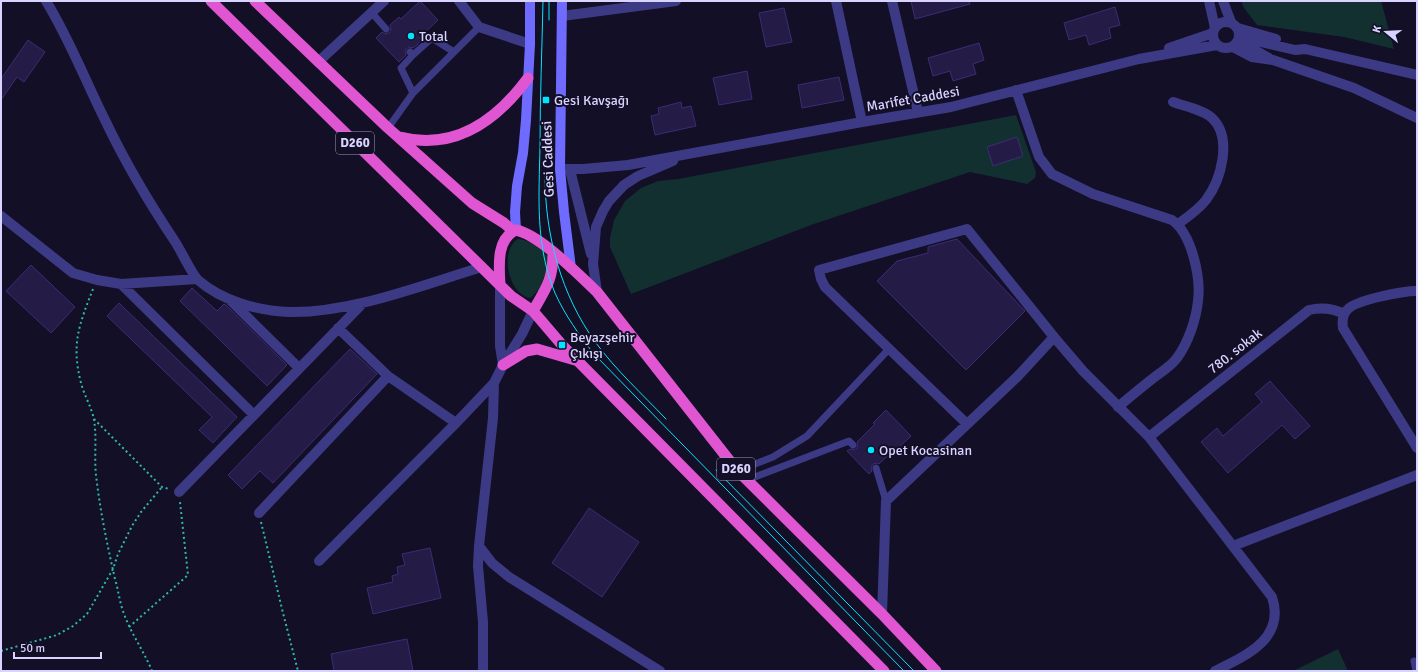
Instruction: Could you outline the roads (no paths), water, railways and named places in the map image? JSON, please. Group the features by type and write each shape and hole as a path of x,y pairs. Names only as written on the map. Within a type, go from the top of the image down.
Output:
{"highway":[{"name":"D260","path":"211,1 500,285"},
{"name":"D260","path":"255,1 388,128 472,203 515,231"},
{"path":"398,136 409,139 431,140 453,137 463,133 497,112 519,90 528,78"},
{"path":"515,231 521,231 533,237 553,253 553,265 549,284 533,311 511,296 500,285 499,263 501,250 506,237 515,231"},
{"name":"D260","path":"553,253 597,292 736,469 882,614 936,671"},
{"name":"D260","path":"533,311 562,345 884,671"},
{"path":"503,365 526,351 538,349 578,361"}],"main road":[{"name":"Gesi Caddesi","path":"515,231 518,186 523,153 528,78 530,1"},
{"name":"Gesi Caddesi","path":"562,1 565,169 564,212 571,268"}],"street":[{"path":"46,1 133,174 197,279 208,286 227,297 244,304 260,308 291,312 326,309 363,303 482,267"},
{"path":"318,62 384,1"},
{"path":"459,1 479,27 530,44"},
{"path":"562,16 676,1"},
{"path":"836,1 862,122"},
{"path":"892,1 918,112"},
{"path":"1209,1 1214,30 1214,41 1224,48 1236,35"},
{"path":"1223,1 1236,35"},
{"path":"1139,59 1214,30 1222,23 1236,35 1252,57 1273,60 1354,88 1417,118"},
{"path":"1236,35 1298,45 1305,50 1417,75"},
{"path":"1139,59 1217,44"},
{"name":"Marifet Caddesi","path":"689,154 951,107 1139,59"},
{"path":"1016,90 1039,157 1052,174 1092,194 1166,218 1178,224 1184,232 1190,248 1197,276 1198,302 1192,324 1183,347 1176,359 1118,407"},
{"path":"1173,102 1208,114 1217,124 1223,141 1221,165 1216,184 1211,193 1197,210 1178,224"},
{"path":"597,292 593,264 565,169 628,165 689,154"},
{"path":"593,264 596,227 603,212 618,191 638,176 689,154"},
{"path":"1,216 73,273 96,280 120,284 197,279"},
{"path":"967,424 825,288 819,270 967,229 1054,337 1118,407 1149,437 1272,597 1275,618 1271,631 1263,642 1237,660 1215,671"},
{"path":"120,284 254,415"},
{"path":"500,285 500,346 503,365"},
{"path":"1417,291 1384,296 1351,306 1344,314 1342,323 1343,328 1417,448"},
{"path":"227,297 299,368"},
{"path":"178,492 363,303"},
{"name":"780. sokak","path":"1149,437 1309,310 1328,308 1344,314"},
{"path":"319,561 494,383 522,334 533,311"},
{"path":"338,328 388,376 456,423"},
{"path":"882,614 886,501 1017,377 1054,337"},
{"path":"259,513 388,376"},
{"path":"483,671 482,622 478,566 493,418 494,383"},
{"path":"1233,546 1417,475"},
{"path":"479,546 492,563 509,577 660,671"}],"lane":[{"path":"372,13 386,29"},
{"path":"388,128 413,93 479,27"},
{"path":"413,93 401,68 411,54 432,38 454,52"},
{"path":"736,469 755,464 773,456 807,436 890,350"},
{"path":"747,480 849,441 853,445"},
{"path":"876,468 886,501"},
{"path":"1414,661 1416,671"}],"tram line":[{"path":"543,1 539,184 541,239 549,275 555,293 563,309 594,354 904,671"},
{"path":"549,1 549,20"},
{"path":"545,176 548,220 552,242 557,264 573,305 596,343 604,353 666,419"},
{"path":"716,470 914,671"}],"place":[{"name":"Total","path":"411,36"},
{"name":"Gesi Kavşağı","path":"546,100"},
{"name":"Beyazşehir Çıkışı","path":"562,345"},
{"name":"Opet Kocasinan","path":"871,450"}]}
